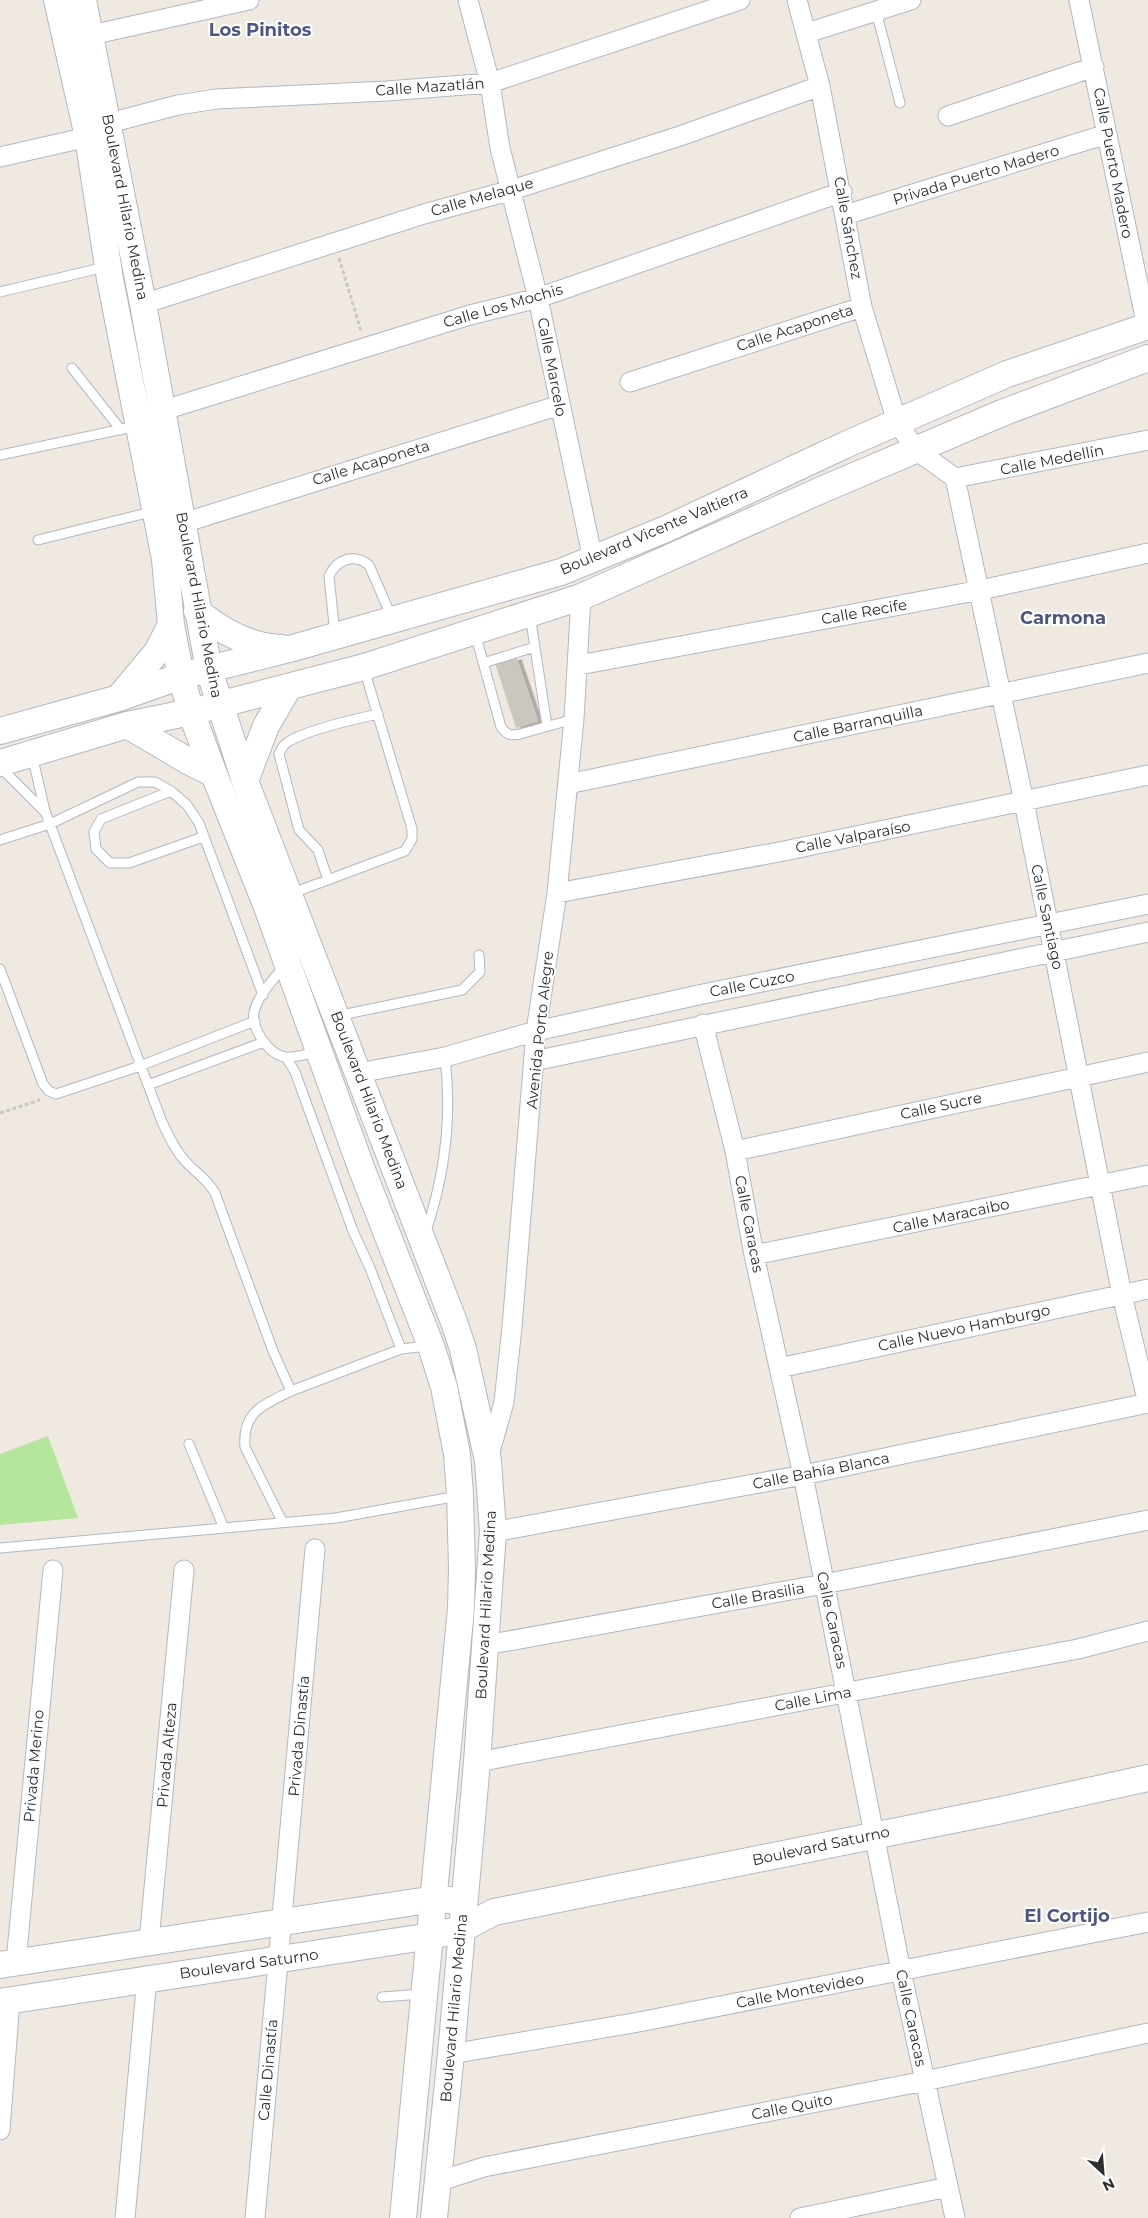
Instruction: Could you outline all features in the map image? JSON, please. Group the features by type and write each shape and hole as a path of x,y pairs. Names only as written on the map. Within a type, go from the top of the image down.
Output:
{"main road":[{"name":"Boulevard Hilario Medina","path":"57,0 88,137 108,267 129,428 155,511 164,559 171,625 181,676 191,712 214,774 236,824 362,1170 431,1346 444,1387 452,1423 460,1495 462,1568 460,1608 431,1936 403,2218"},
{"name":"Boulevard Hilario Medina","path":"83,0 109,123 143,304 161,411 183,523 197,612 218,704 245,780 423,1238 463,1348 488,1461 493,1532 486,1645 451,2054 434,2218"},
{"name":"Boulevard Vicente Valtierra","path":"0,731 119,698 181,676 293,648 561,572 593,560 1007,374 1147,327"},
{"name":"Boulevard Vicente Valtierra","path":"0,762 127,725 191,712 364,667 475,633 581,597 916,450 1056,392 1148,358"},
{"path":"197,612 214,625 239,639 269,648 293,648"},
{"path":"119,698 157,652 171,625"},
{"path":"245,780 266,726 288,688"},
{"path":"127,725 214,774"},
{"name":"Boulevard Saturno","path":"5,2001 431,1936 462,1929 494,1912 874,1834 1002,1810 1148,1778"},
{"path":"8,1964 149,1940 283,1923 434,1899 463,1900 494,1912"}],"street":[{"path":"91,35 249,0"},
{"name":"Calle Marcelo","path":"468,0 490,83 500,148 538,298 593,560"},
{"name":"Calle Mazatlán","path":"109,123 178,105 216,98 387,92 490,83 740,0"},
{"name":"Calle Sánchez","path":"796,0 807,33 820,86 842,192 862,307 897,422 916,450"},
{"path":"807,33 911,0"},
{"name":"Calle Puerto Madero","path":"1079,0 1147,327"},
{"path":"948,116 1094,67"},
{"name":"Calle Melaque","path":"143,304 424,214 512,190 680,136 820,86"},
{"name":"Privada Puerto Madero","path":"845,215 1107,134"},
{"path":"0,157 88,137"},
{"name":"Calle Los Mochis","path":"161,411 366,349 470,315 538,298 842,192"},
{"name":"Calle Acaponeta","path":"630,382 862,307"},
{"name":"Calle Acaponeta","path":"183,523 560,405"},
{"name":"Calle Medellín","path":"955,478 1148,440"},
{"path":"916,450 955,478"},
{"name":"Calle Santiago","path":"955,478 1024,802 1122,1295 1148,1403"},
{"name":"Calle Recife","path":"579,665 980,590 1148,553"},
{"name":"Avenida Porto Alegre","path":"488,1461 504,1402 536,1031 557,893 568,784 579,665 581,597"},
{"name":"Calle Barranquilla","path":"568,784 1001,695 1148,662"},
{"name":"Calle Valparaíso","path":"557,893 784,851 1148,775"},
{"name":"Calle Cuzco","path":"358,1074 445,1057 536,1031 703,994 1148,904"},
{"name":"Calle Cuzco","path":"534,1061 1054,950 1148,932"},
{"name":"Calle Caracas","path":"703,1024 735,1151 754,1255 803,1475 901,1971 955,2218"},
{"name":"Calle Sucre","path":"735,1151 1148,1062"},
{"name":"Calle Maracaibo","path":"754,1255 1148,1175"},
{"name":"Calle Nuevo Hamburgo","path":"779,1368 1148,1290"},
{"name":"Calle Bahía Blanca","path":"493,1532 803,1475 1148,1403"},
{"name":"Calle Brasilia","path":"486,1645 824,1584 1148,1520"},
{"name":"Privada Dinastía","path":"283,1923 315,1549"},
{"name":"Privada Merino","path":"8,1964 53,1570"},
{"name":"Privada Alteza","path":"149,1940 184,1570"},
{"name":"Calle Lima","path":"476,1762 1078,1649 1148,1631"},
{"name":"Calle Montevideo","path":"451,2054 639,2022 1148,1922"},
{"name":"Calle Dinastía","path":"255,2218 283,1923"},
{"path":"125,2218 147,1978"},
{"path":"0,2130 5,2001"},
{"name":"Calle Quito","path":"437,2182 484,2167 925,2081 1148,2033"},
{"path":"800,2218 948,2187"}],"lane":[{"path":"876,11 900,103"},
{"path":"0,292 108,267"},
{"path":"72,368 129,428"},
{"path":"0,456 129,428"},
{"path":"38,540 155,511"},
{"path":"335,636 329,576 333,567 353,558 362,559 369,565 392,620"},
{"path":"530,614 547,726"},
{"path":"475,633 501,727 506,733 511,736 574,718"},
{"path":"483,663 535,647"},
{"path":"289,894 405,851 412,839 412,829 364,667"},
{"path":"328,880 318,850 299,830 279,754 282,747 294,739 347,721 378,714"},
{"path":"32,753 45,811 140,1066 173,1145 186,1162 208,1181 215,1193 272,1351 291,1391"},
{"path":"0,767 45,811"},
{"path":"0,840 50,824 138,782 155,782 187,805 199,822 263,995"},
{"path":"170,791 101,819 94,832 96,849 110,863 129,863 203,836"},
{"path":"337,1016 462,990 480,972 479,955"},
{"path":"287,962 263,995 254,1012 254,1021 264,1042 271,1050 286,1057 320,1052"},
{"path":"0,969 43,1084 49,1091 56,1094 140,1066 254,1021"},
{"path":"148,1085 264,1042"},
{"path":"286,1057 295,1072 321,1149 401,1349"},
{"path":"423,1238 438,1196 444,1156 448,1115 445,1057"},
{"path":"282,1521 245,1447 246,1425 252,1414 291,1391 401,1349 431,1346"},
{"path":"189,1444 223,1526"},
{"path":"0,1548 223,1526 336,1518 460,1495"},
{"path":"382,1997 424,1994"}],"path":[{"path":"334,244 366,349"},
{"path":"0,1113 56,1094"}],"green space":[{"path":"48,1436 78,1518 0,1525 0,1454"}],"building":[{"path":"516,656 538,721 516,728 495,663"}],"district":[{"name":"Los Pinitos","path":"260,30"},
{"name":"Carmona","path":"1063,618"},
{"name":"El Cortijo","path":"1067,1916"}]}
